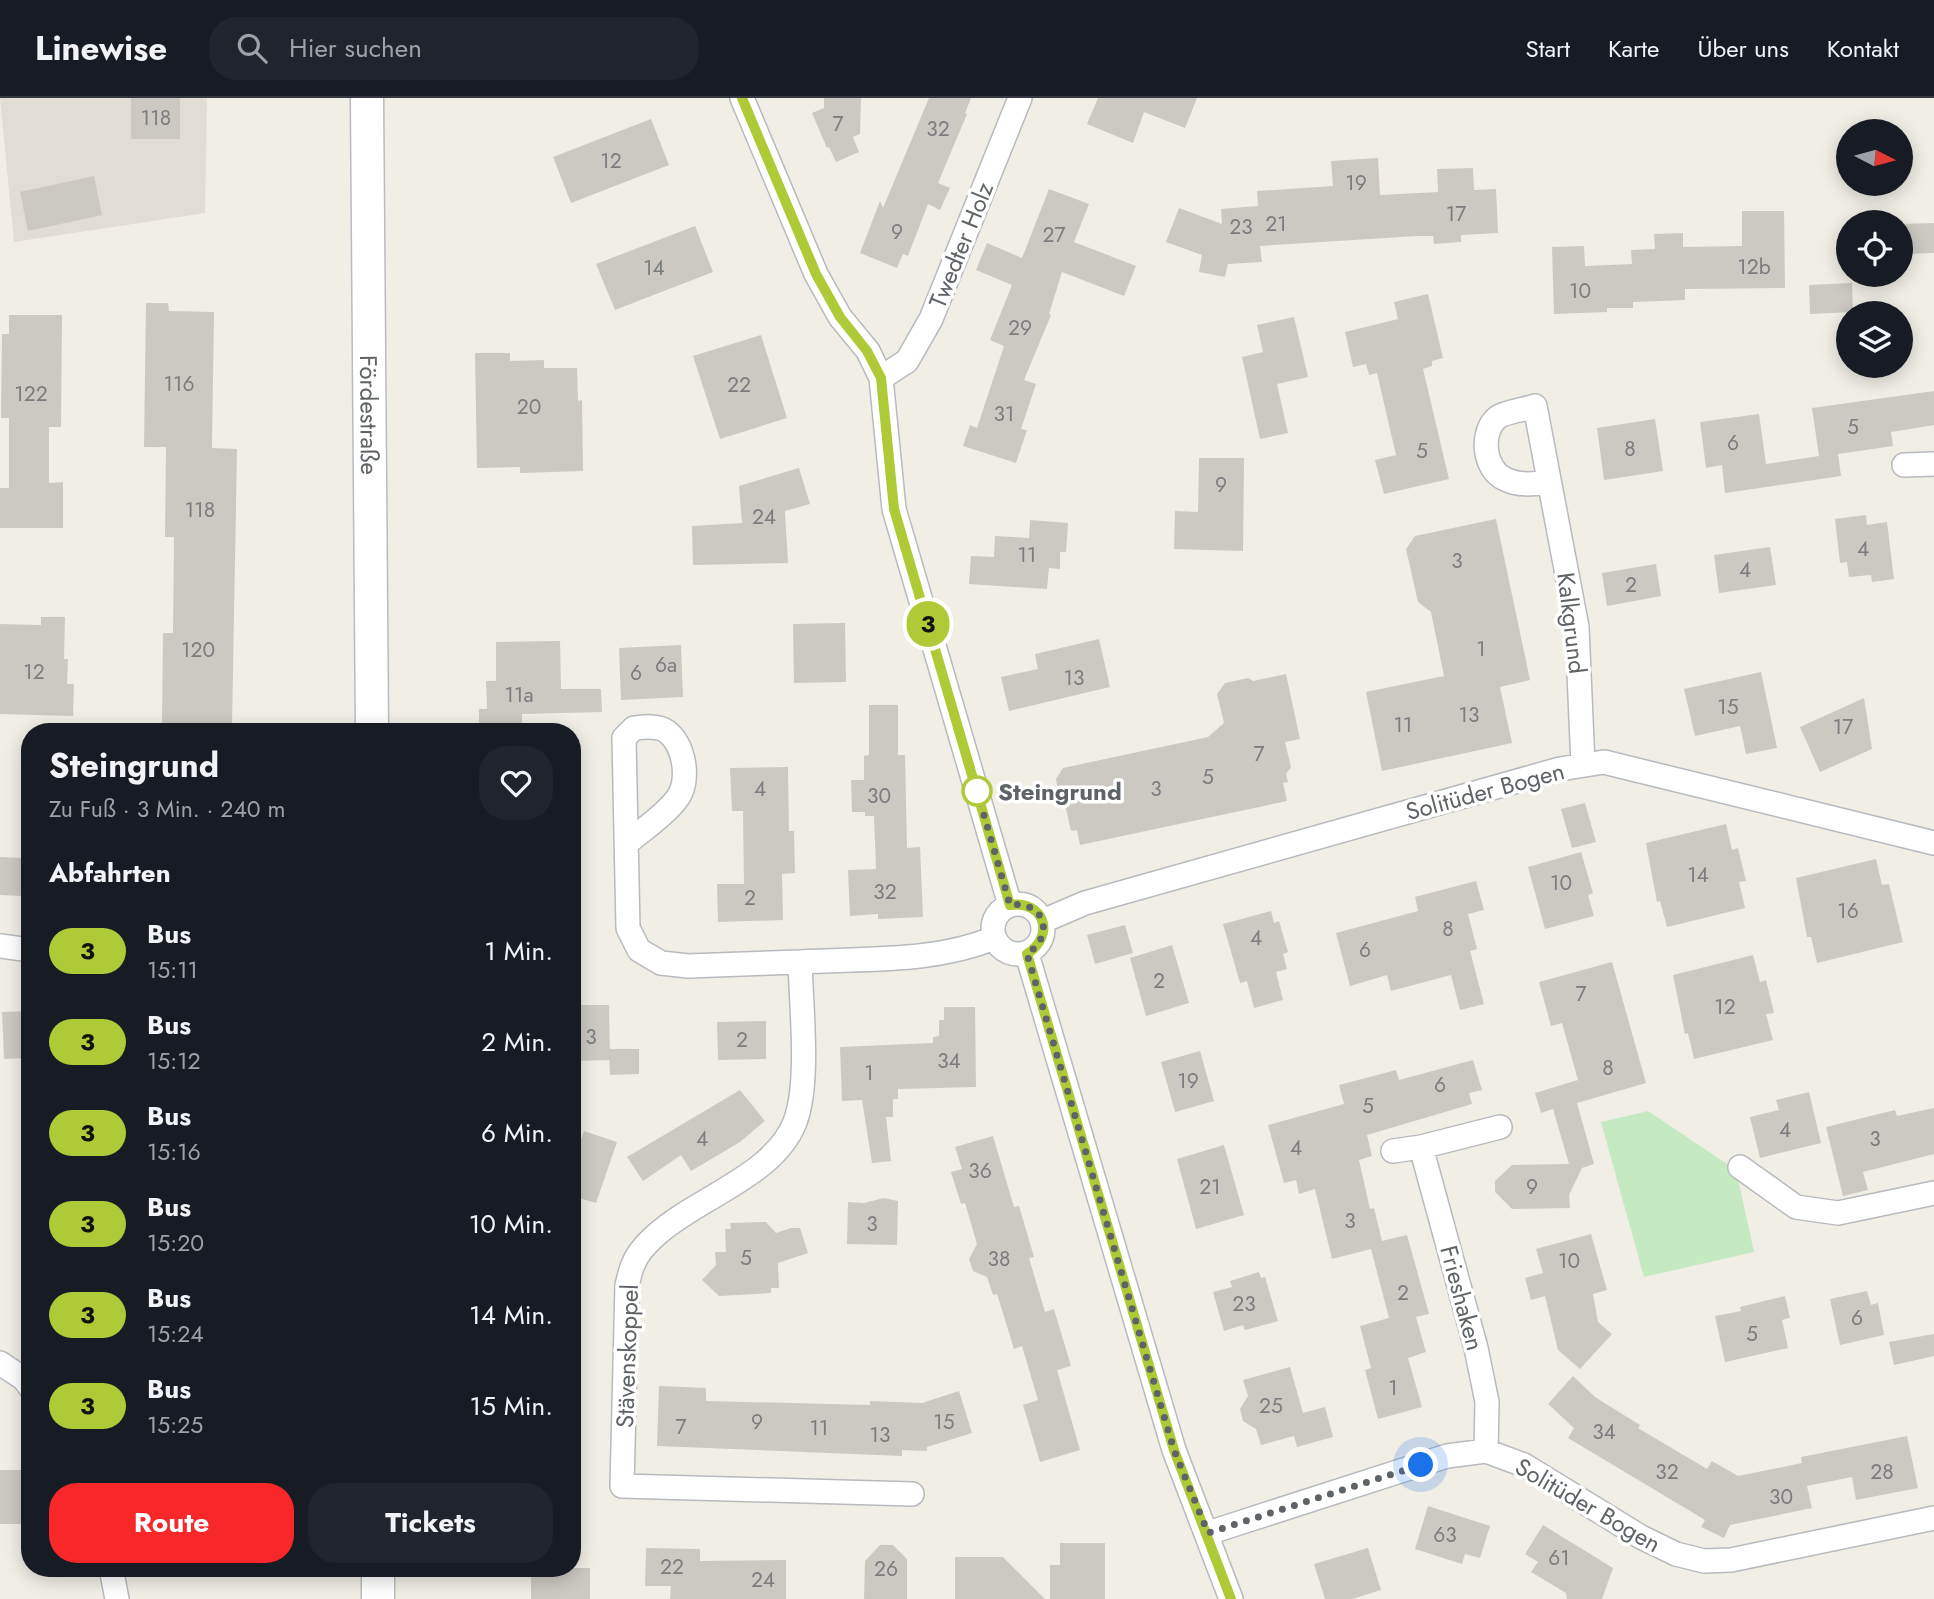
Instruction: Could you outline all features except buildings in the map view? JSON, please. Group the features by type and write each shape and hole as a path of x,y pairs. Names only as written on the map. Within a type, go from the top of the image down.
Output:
{"main road":[{"name":"Fördestraße","path":"367,98 372,723"},
{"path":"378,1577 378,1599"}],"street":[{"path":"742,98 816,274 840,317 867,351 881,378 894,509 1010,905"},
{"name":"Twedter Holz","path":"881,378 906,361 931,319 1020,98"},
{"path":"1904,466 1934,464"},
{"name":"Kalkgrund","path":"1548,482 1577,627 1583,765"},
{"path":"626,844 678,799 684,782 683,756 675,740 664,730 634,728 624,738 626,844 628,928 639,950 661,963 688,966 939,954 970,948 994,938"},
{"name":"Solitüder Bogen","path":"1042,921 1099,900 1547,772 1604,762 1934,843"},
{"path":"1010,905 1030,906 1038,912 1042,921 1044,931 1041,940 1027,954 1007,952 994,938 995,918 1010,905"},
{"path":"0,946 21,949"},
{"path":"1027,954 1174,1450 1231,1599"},
{"name":"Stävenskoppel","path":"800,962 802,1091 796,1119 787,1141 770,1160 670,1222 646,1244 633,1264 627,1286 622,1486 912,1494"},
{"path":"1393,1151 1421,1147 1500,1127"},
{"name":"Frieshaken","path":"1421,1147 1476,1348 1487,1402 1486,1451"},
{"path":"1740,1167 1796,1207 1838,1213 1934,1193"},
{"path":"0,1363 21,1378"},
{"name":"Solitüder Bogen","path":"1208,1533 1447,1456 1486,1451 1524,1465 1641,1537 1676,1554 1704,1561 1731,1560 1934,1518"},
{"path":"113,1577 117,1599"}],"shaded area":[{"path":"0,98 207,98 205,213 14,242"}],"green space":[{"path":"1648,1111 1736,1170 1754,1252 1644,1277 1601,1122"}],"bus line":[{"name":"3","path":"742,98 816,274 840,317 867,351 881,378 894,509 1010,905 1030,906 1038,912 1042,921 1044,931 1041,940 1027,954 1174,1450 1231,1599"}],"place":[{"name":"Steingrund","path":"977,791"}],"route":[{"path":"977,791 1010,905 1030,906 1038,912 1042,921 1044,931 1041,940 1027,954 1174,1450 1208,1533 1421,1465"}]}
